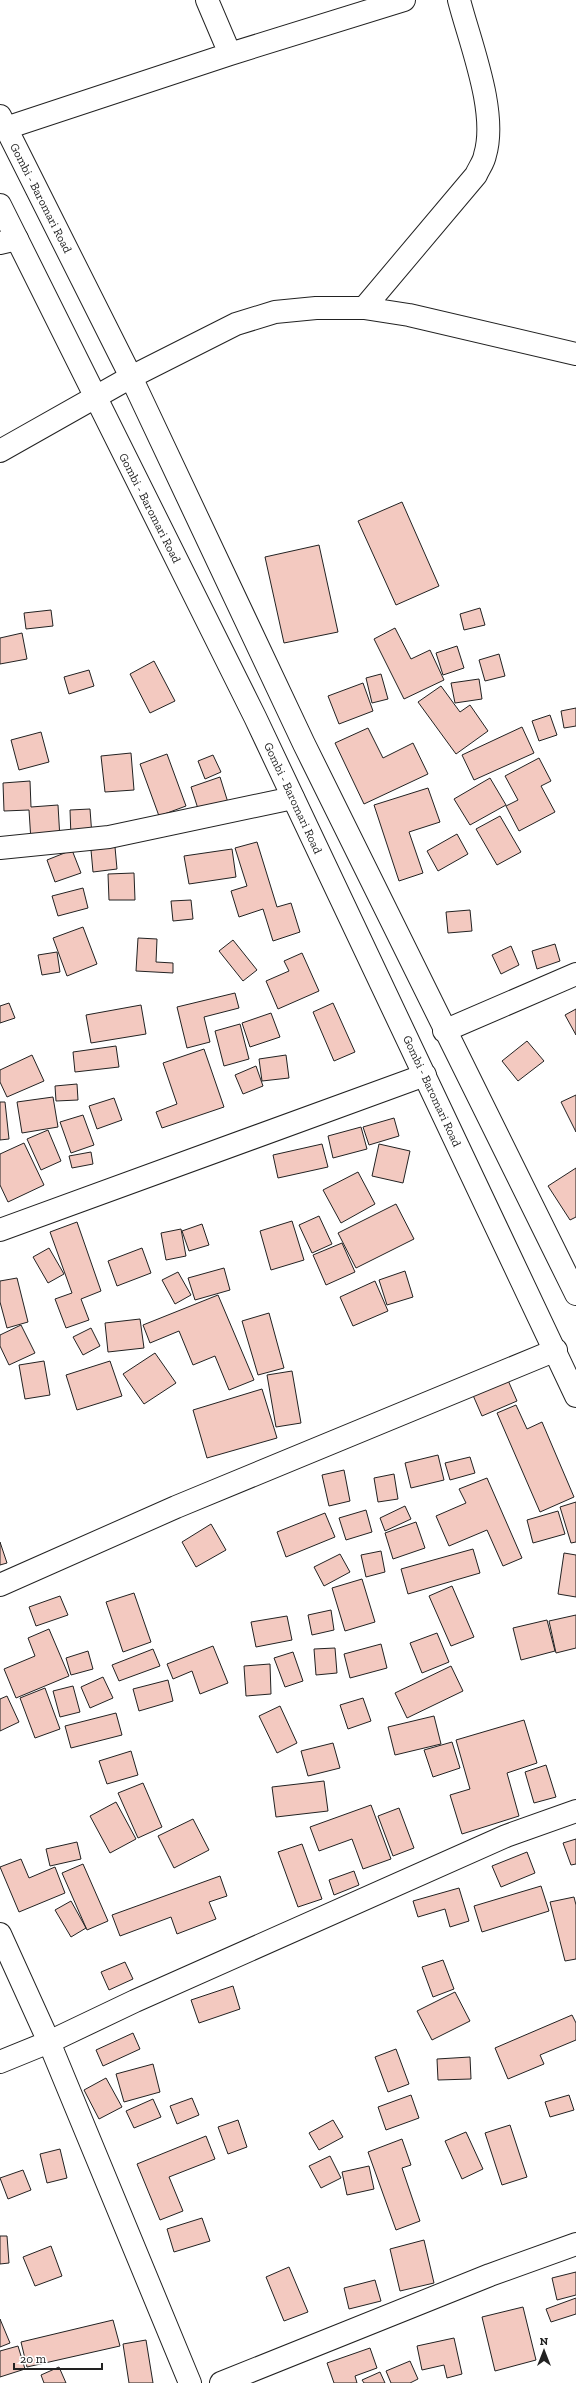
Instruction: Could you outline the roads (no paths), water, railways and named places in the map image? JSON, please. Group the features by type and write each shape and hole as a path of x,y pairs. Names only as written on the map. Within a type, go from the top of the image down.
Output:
{"street":[{"path":"207,0 230,54"},
{"path":"3,122 404,0"},
{"path":"364,308 476,175 485,156 489,134 488,109 459,0"},
{"name":"Gombi - Baromari Road","path":"3,122 131,377 304,744 444,1031 576,1294"},
{"name":"Gombi - Baromari Road","path":"0,205 9,241 94,397 293,798 556,1350 576,1396"},
{"path":"0,450 131,377 236,324 275,312 316,308 364,308 409,315 576,354"},
{"path":"0,848 108,837 293,798"},
{"path":"444,1031 576,974"},
{"path":"0,1230 425,1075"},
{"path":"0,1585 176,1507 556,1350"},
{"path":"0,2062 49,2042 134,2001 498,1839 576,1811"},
{"path":"0,1934 49,2042 190,2383"},
{"path":"221,2383 490,2275 576,2244"}]}
